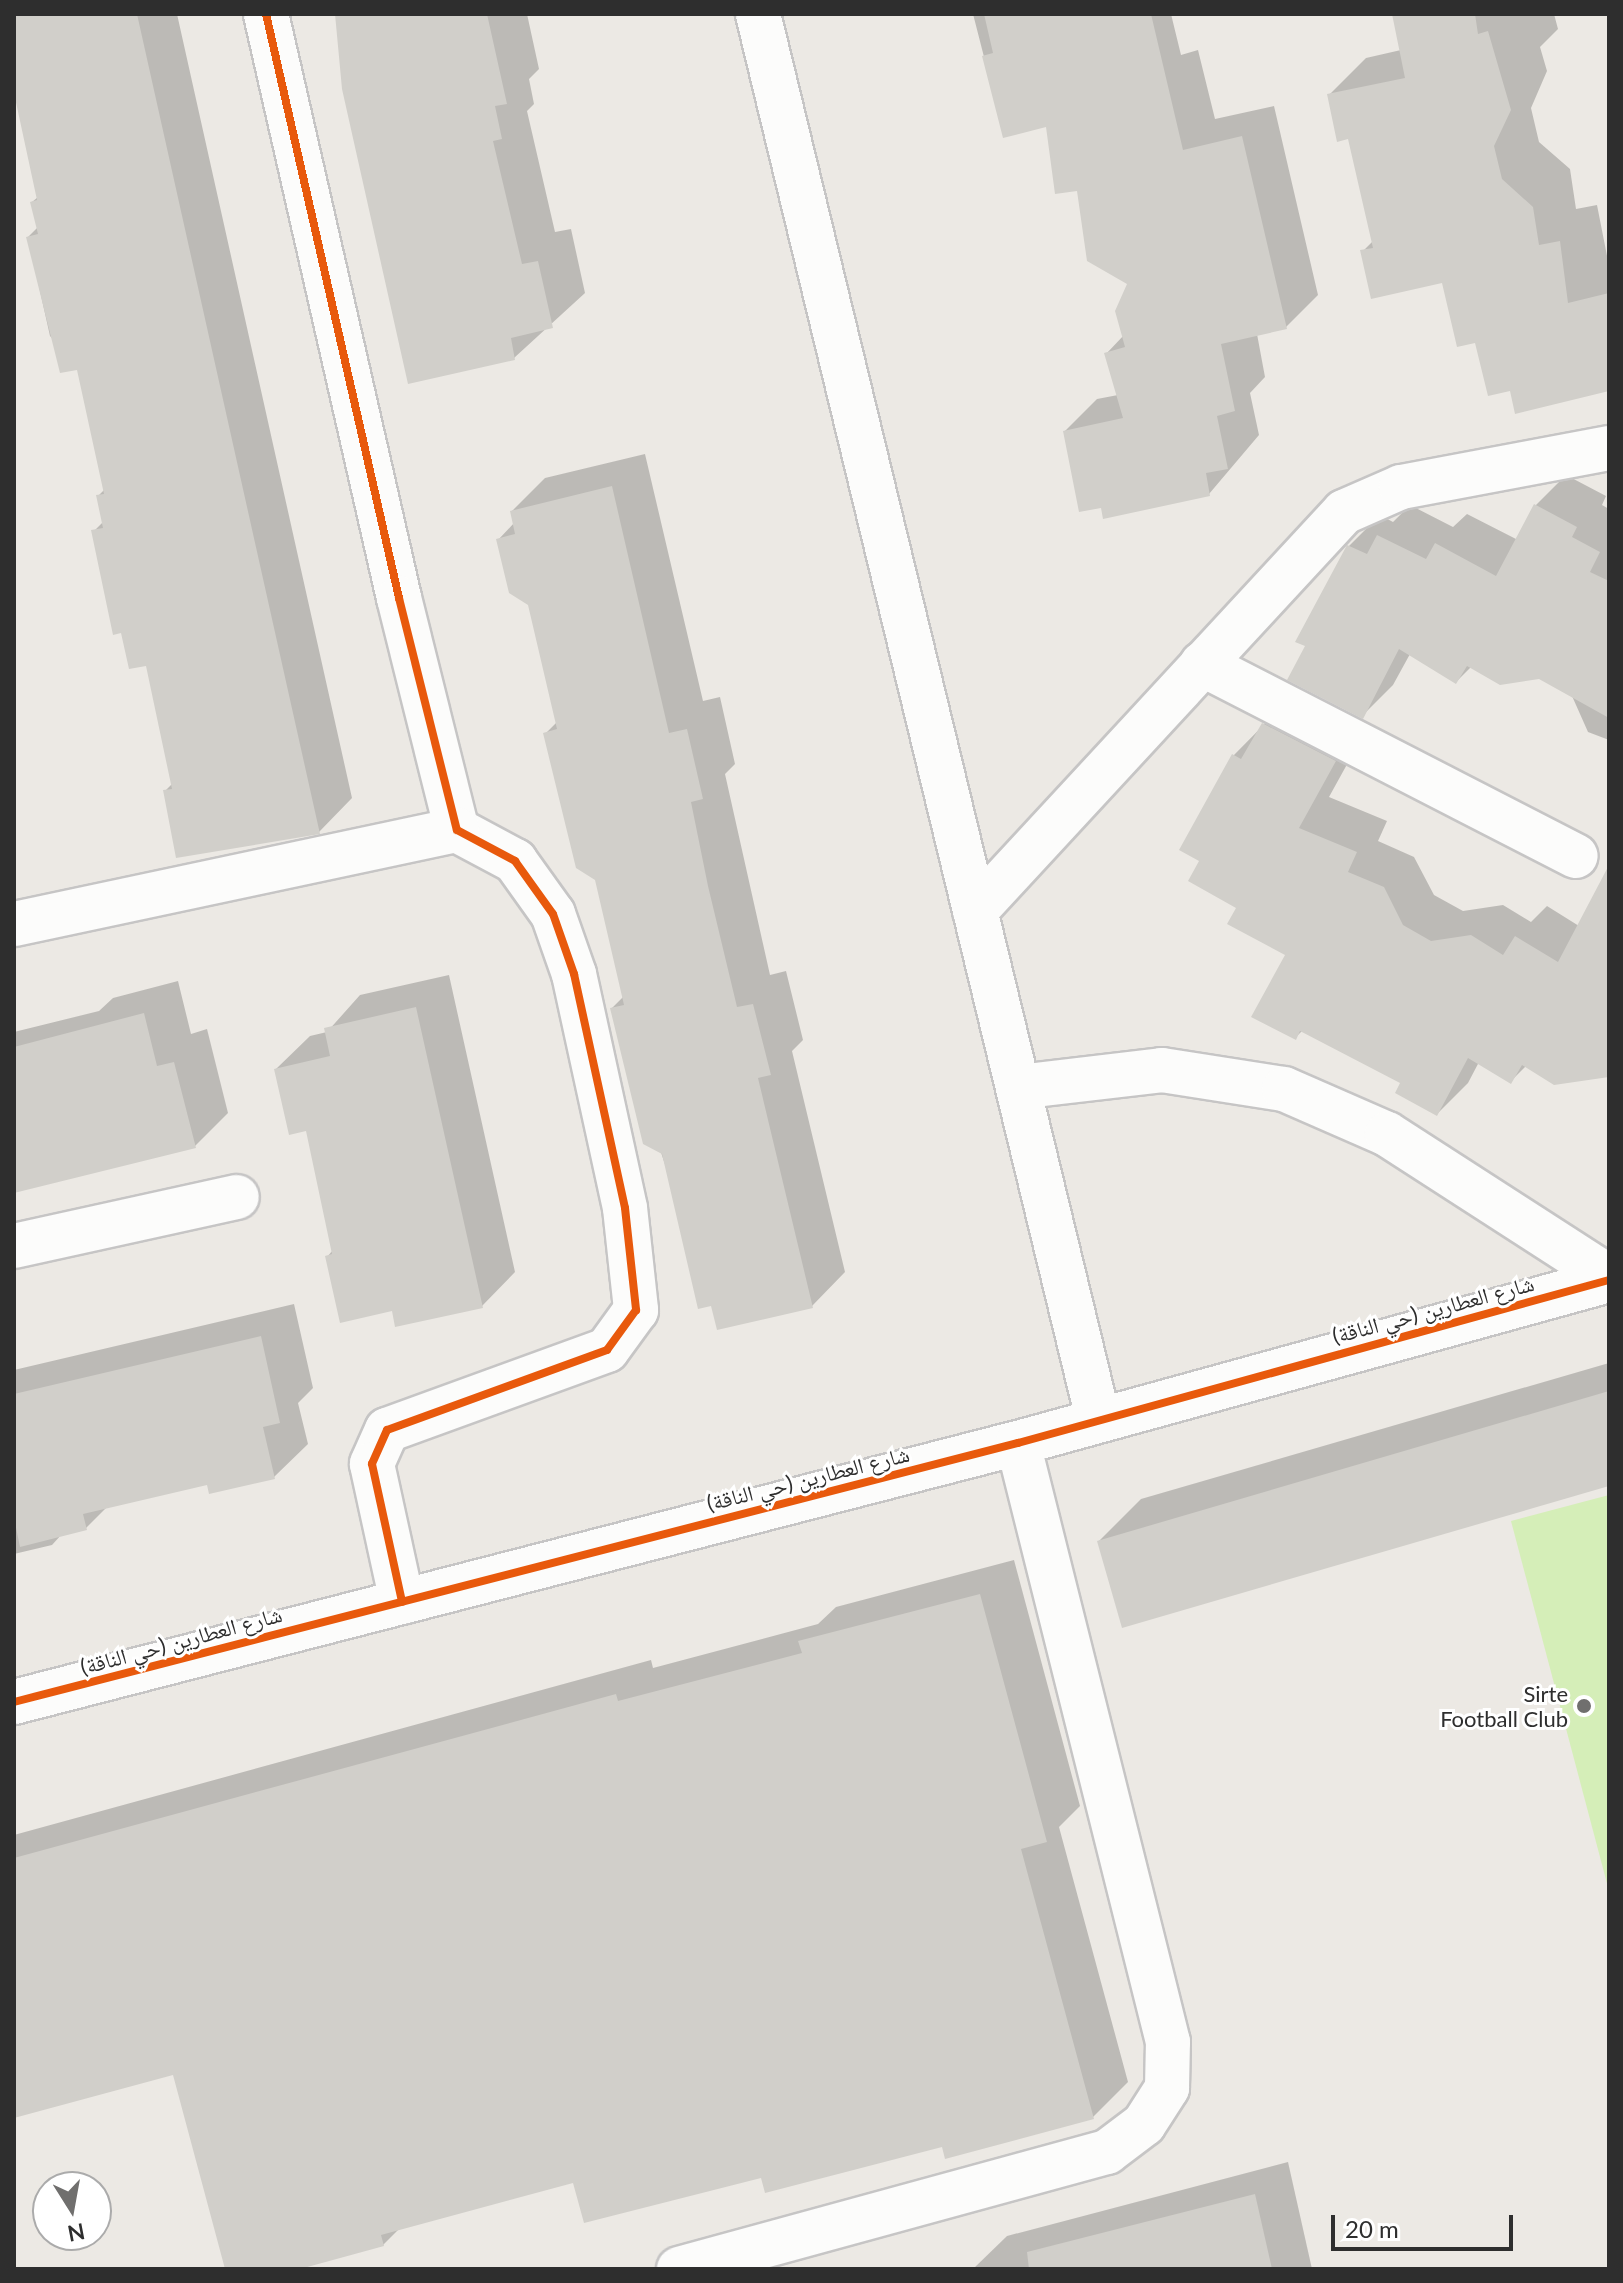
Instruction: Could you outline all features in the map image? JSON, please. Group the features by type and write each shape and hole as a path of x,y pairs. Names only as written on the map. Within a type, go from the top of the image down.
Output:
{"street":[{"path":"266,14 457,830"},
{"path":"758,14 1098,1418"},
{"path":"975,911 1344,512 1401,487 1609,448"},
{"path":"1202,664 1575,856"},
{"path":"14,924 457,830 515,861 553,914 574,974 625,1208 636,1310 607,1350 387,1430 372,1464 402,1602"},
{"path":"1018,1087 1162,1070 1284,1089 1387,1134 1609,1279"},
{"path":"14,1246 237,1197"},
{"name":"شارع العطارين (حي الناقة)","path":"14,1702 1018,1443 1098,1418 1609,1279"},
{"path":"679,2269 1107,2152 1144,2124 1167,2088 1168,2042 1018,1443"}],"green space":[{"name":"Sirte Football Club","path":"1609,1495 1609,1891 1511,1521"}],"building":[{"path":"14,14 137,14 320,834 176,858 163,790 172,789 146,666 129,669 121,633 113,635 91,530 103,528 96,495 104,494 77,370 60,373 26,237 38,234 30,202 37,200 14,93"},
{"path":"335,14 487,14 507,104 495,106 502,139 493,141 522,264 538,261 553,328 511,338 515,360 408,384 342,89"},
{"path":"984,14 1151,14 1183,150 1242,136 1287,329 1221,344 1235,411 1217,416 1228,469 1206,473 1210,496 1103,519 1101,508 1079,512 1063,431 1123,418 1104,353 1125,347 1115,311 1127,284 1087,261 1077,191 1055,194 1046,127 1003,138 982,56 993,53"},
{"path":"1392,14 1475,14 1478,34 1488,31 1511,110 1494,146 1502,179 1533,207 1539,245 1560,241 1568,303 1609,293 1609,391 1515,414 1510,391 1488,396 1475,343 1457,347 1442,283 1371,299 1360,250 1373,248 1348,139 1337,142 1327,94 1405,78"},
{"path":"612,486 669,733 687,729 703,799 691,802 708,886 737,1007 753,1004 771,1075 758,1078 813,1308 717,1330 711,1306 698,1309 662,1154 643,1144 610,1008 624,1005 595,880 576,868 543,733 557,729 528,605 509,593 496,539 515,534 510,511"},
{"path":"1534,504 1577,527 1572,537 1600,552 1590,572 1609,581 1609,718 1539,679 1500,685 1467,666 1456,684 1399,649 1363,719 1287,680 1305,646 1295,642 1347,545 1367,554 1377,535 1426,559 1435,543 1496,576"},
{"path":"1262,723 1336,761 1299,828 1357,852 1348,872 1384,887 1403,925 1431,941 1471,935 1503,955 1515,936 1558,962 1609,865 1609,1077 1554,1085 1522,1065 1511,1084 1468,1058 1437,1116 1395,1093 1400,1083 1300,1031 1296,1040 1251,1017 1285,955 1227,924 1236,908 1188,881 1199,861 1179,850 1232,754 1241,759"},
{"path":"416,1007 483,1308 395,1327 392,1311 340,1323 325,1256 332,1254 306,1131 289,1135 274,1069 330,1056 324,1028"},
{"path":"144,1013 157,1066 174,1062 196,1148 14,1193 14,1047"},
{"path":"261,1336 280,1423 263,1427 275,1479 209,1494 207,1485 83,1514 87,1530 20,1547 14,1518 14,1394"},
{"path":"1609,1391 1609,1486 1122,1628 1097,1541"},
{"path":"980,1594 1047,1842 1021,1849 1094,2119 945,2159 942,2147 765,2193 761,2178 584,2223 573,2183 381,2235 384,2246 300,2269 225,2269 173,2075 14,2118 14,1858 616,1694 618,1701 802,1653 798,1641"},
{"path":"1255,2194 1272,2269 1029,2269 1027,2252"}],"cycle path":[{"path":"266,14 399,598 457,830 515,861 553,914 574,974 625,1208 636,1310 607,1350 387,1430 372,1464 402,1602"},
{"path":"14,1702 1018,1443 1609,1280"}],"place":[{"name":"Sirte Football Club","path":"1584,1706"}]}
